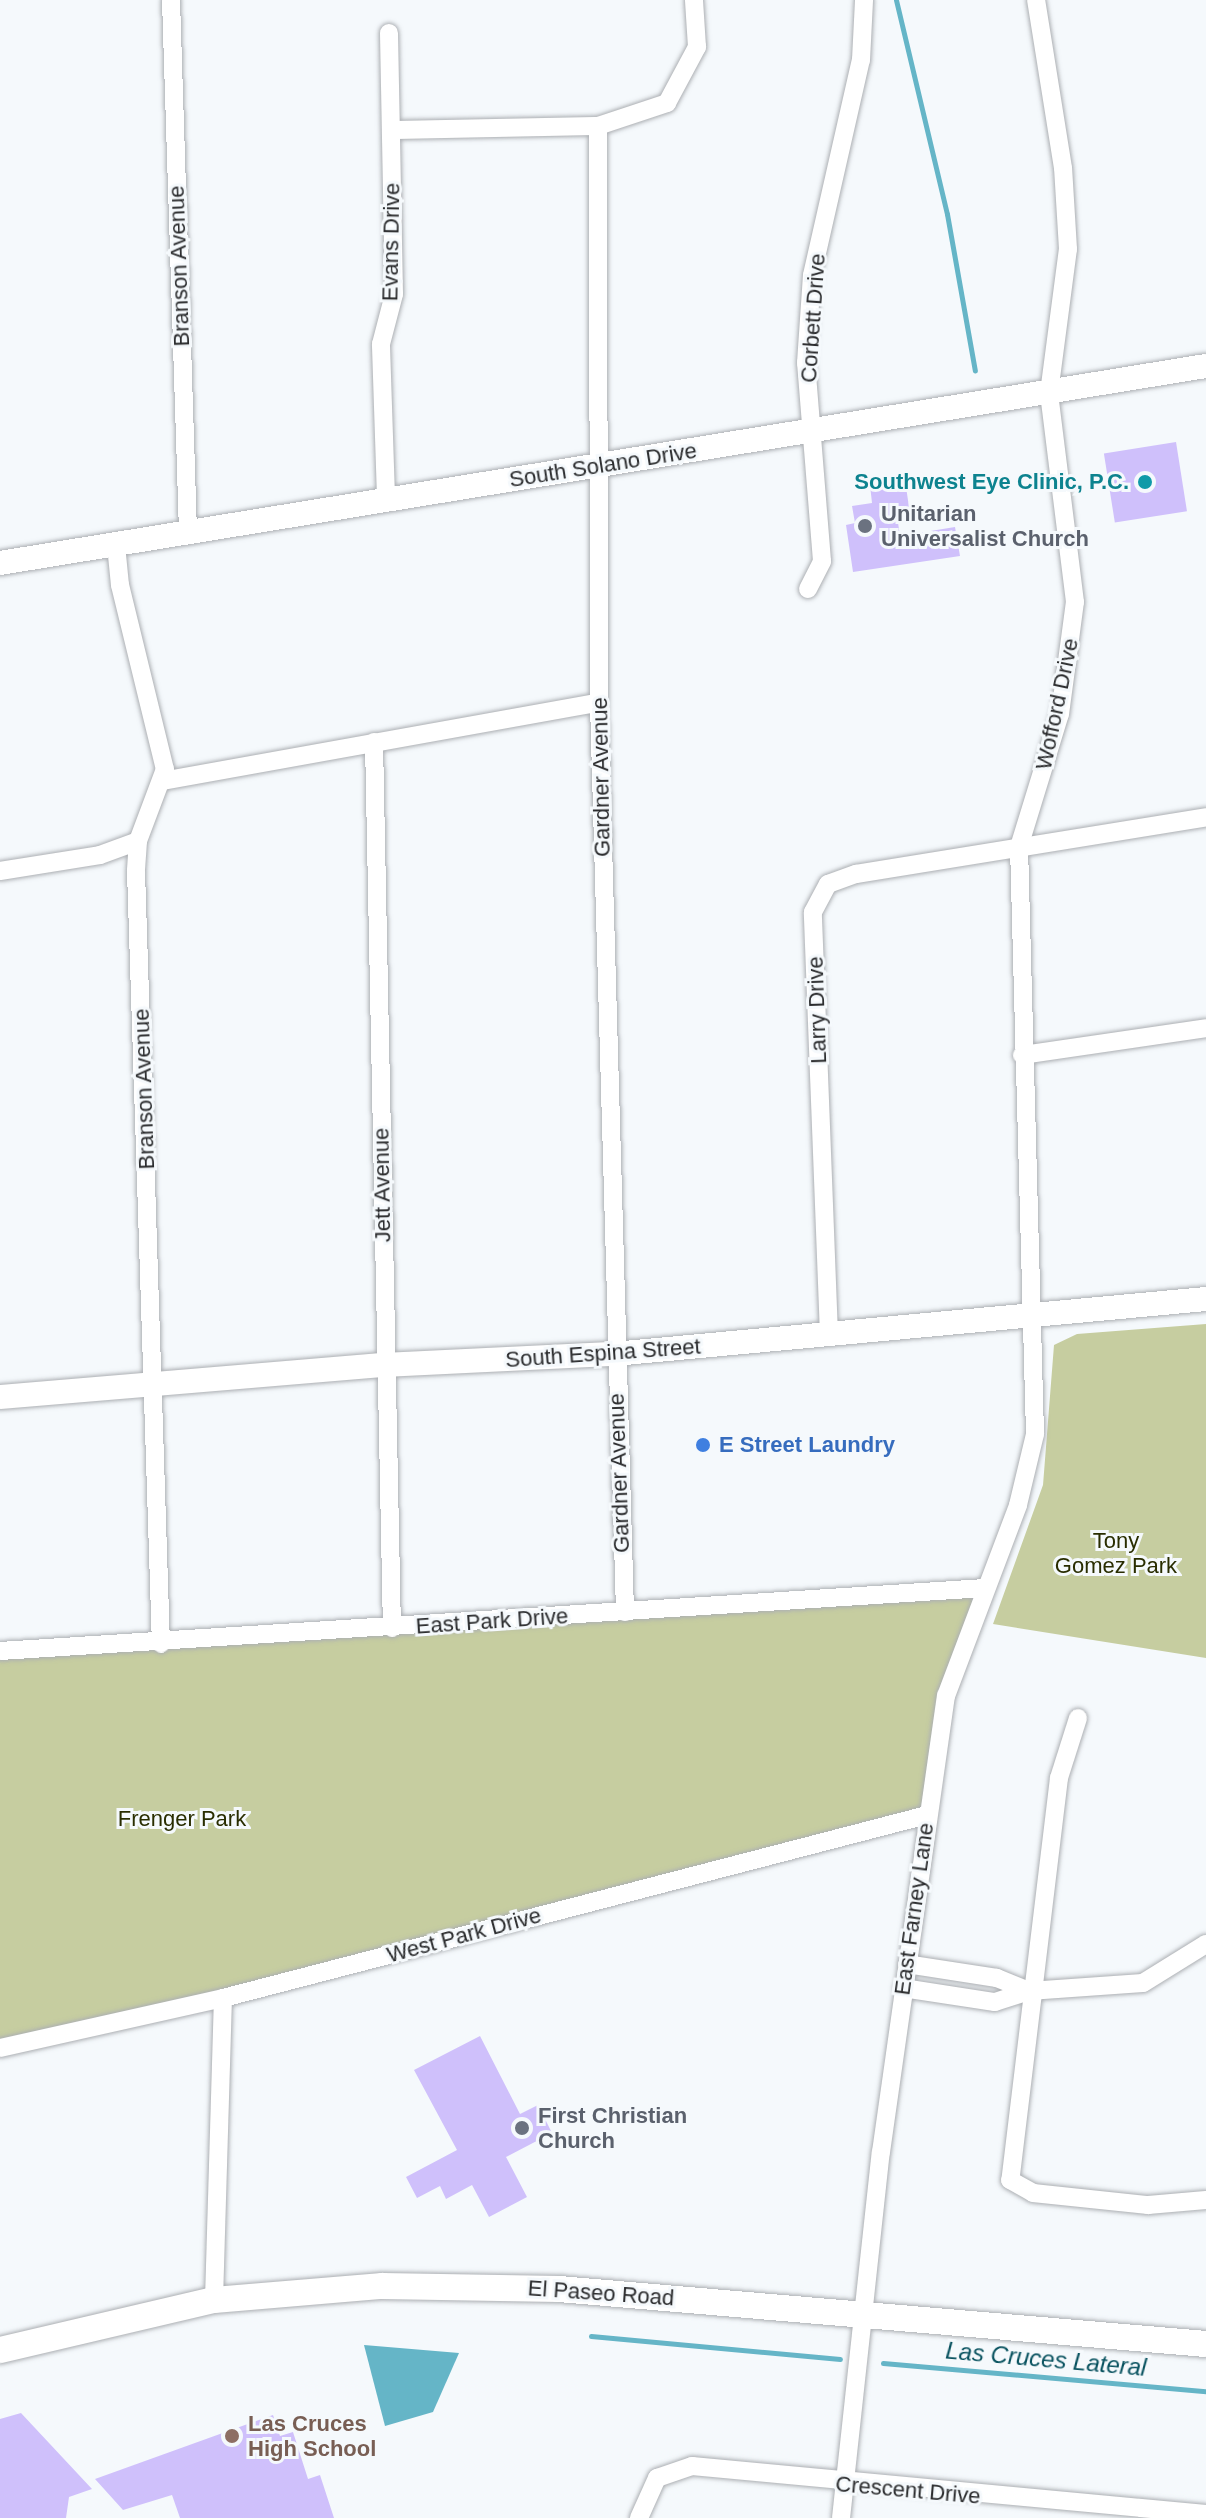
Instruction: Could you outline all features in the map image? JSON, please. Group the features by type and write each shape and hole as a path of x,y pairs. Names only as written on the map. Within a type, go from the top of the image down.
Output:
{"main road":[{"name":"El Paseo Road","path":"0,2350 214,2300 467,2285 863,2314 1206,2344"}],"street":[{"name":"Branson Avenue","path":"171,0 188,533"},
{"path":"392,130 598,126 667,103 697,47 694,0"},
{"name":"Corbett Drive","path":"808,589 822,561 810,428 812,275 861,60 864,0"},
{"name":"Wofford Drive","path":"1029,1314 1019,847 1060,714 1075,602 1049,393 1068,249 1053,80 1036,0"},
{"name":"Evans Drive","path":"386,497 381,344 394,294 389,33"},
{"name":"Gardner Avenue","path":"598,126 602,468 599,702 614,1354 625,1612"},
{"name":"South Solano Drive","path":"0,563 386,497 602,468 810,428 1206,366"},
{"name":"Branson Avenue","path":"116,545 120,585 163,753 162,781 138,841 161,1644"},
{"path":"162,781 599,702"},
{"name":"Jett Avenue","path":"374,742 392,1628"},
{"name":"Larry Drive","path":"829,1335 813,912 828,884 856,874 1206,817"},
{"path":"0,871 100,855 138,841"},
{"path":"1022,1055 1206,1028"},
{"name":"South Espina Street","path":"0,1397 385,1365 614,1354 1206,1299"},
{"name":"East Farney Lane","path":"841,2518 903,1988 946,1696 1018,1505 1035,1434 1029,1314"},
{"name":"East Park Drive","path":"0,1651 161,1644 985,1588"},
{"path":"1078,1718 1059,1778 1029,1991 1012,2186 1148,2205 1206,2200"},
{"name":"West Park Drive","path":"0,2048 223,1998 927,1815"},
{"path":"903,1988 995,2002 1029,1991 1143,1983 1206,1944"},
{"path":"907,1964 997,1978 1029,1991"},
{"path":"214,2300 223,1998"},
{"name":"Crescent Drive","path":"639,2518 657,2478 692,2466 845,2485 1206,2514"}],"green space":[{"name":"Tony Gomez Park","path":"1206,1324 1206,1658 993,1624 1043,1485 1054,1345 1077,1334"},
{"name":"Frenger Park","path":"985,1588 946,1696 927,1815 0,2048 0,1650"}],"water":[{"path":"364,2345 459,2353 433,2412 385,2426"}],"building":[{"name":"Southwest Eye Clinic, P.C.","path":"1176,442 1187,511 1115,523 1104,453"},
{"name":"Unitarian Universalist Church","path":"905,480 909,507 896,509 900,536 955,527 960,556 853,572 846,525 855,523 852,506 872,503 870,485"},
{"name":"First Christian Church","path":"480,2036 520,2114 538,2105 552,2133 506,2157 527,2197 489,2217 472,2185 446,2199 440,2186 417,2198 406,2177 457,2150 414,2070"},
{"path":"21,2413 92,2489 69,2497 66,2518 0,2518 0,2419"},
{"path":"273,2415 280,2436 293,2432 308,2479 320,2475 334,2518 180,2518 172,2495 123,2510 95,2479"}],"waterway":[{"path":"896,0 947,214 975,371"},
{"name":"Las Cruces Lateral","path":"591,2336 840,2359"},
{"name":"Las Cruces Lateral","path":"883,2363 1206,2391"}],"place":[{"name":"Southwest Eye Clinic, P.C.","path":"1145,482"},
{"name":"Unitarian Universalist Church","path":"865,526"},
{"name":"E Street Laundry","path":"703,1445"},
{"name":"First Christian Church","path":"522,2128"},
{"name":"Las Cruces High School","path":"232,2436"}]}
